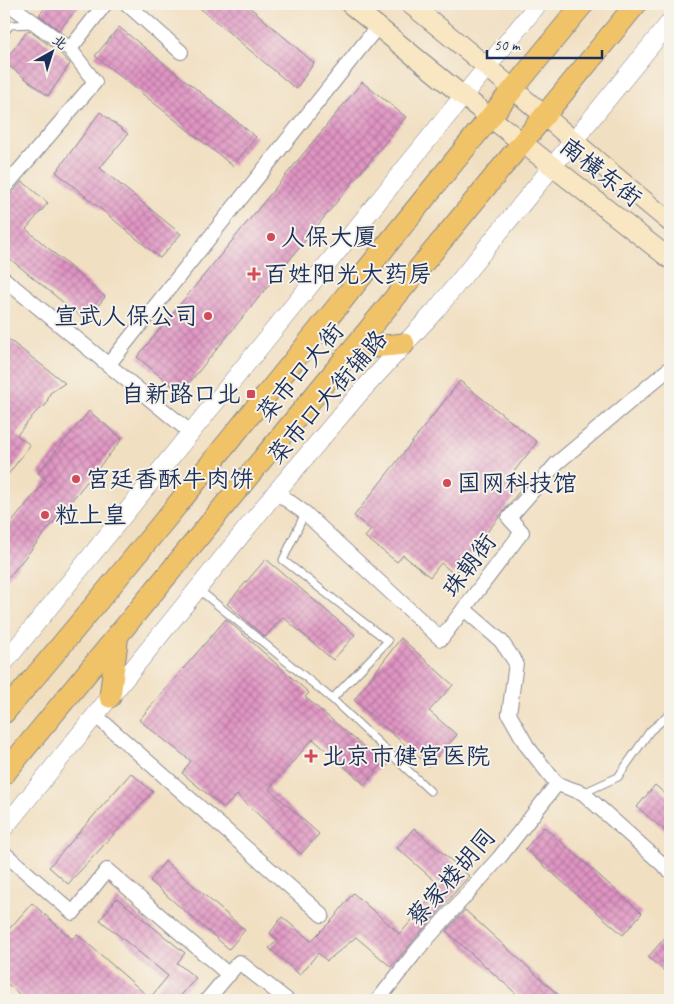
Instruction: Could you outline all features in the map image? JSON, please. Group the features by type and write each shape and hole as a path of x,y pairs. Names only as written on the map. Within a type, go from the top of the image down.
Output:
{"main road":[{"name":"南横东街","path":"350,4 462,96 490,116 670,259"},
{"name":"南横东街","path":"410,4 487,65 573,142 670,222"},
{"name":"菜市口大街","path":"4,713 196,483 513,87 582,4"},
{"name":"菜市口大街","path":"4,774 524,143 636,4"},
{"path":"353,349 404,344"},
{"path":"110,697 118,634"}],"street":[{"path":"4,188 95,82 70,49 9,4"},
{"path":"70,49 105,4"},
{"path":"127,4 181,52"},
{"path":"4,664 538,4"},
{"name":"菜市口大街辅路","path":"4,828 276,492 358,394 435,311 670,22"},
{"path":"109,364 378,26"},
{"path":"4,279 190,432"},
{"name":"珠朝街","path":"276,492 305,513 441,639 522,532 509,518 557,464 670,368"},
{"path":"464,610 501,641 516,663 509,714 527,746 557,784 582,792 670,871"},
{"path":"96,715 322,915"},
{"name":"蔡家楼胡同","path":"378,1000 418,949 499,858 557,784"},
{"path":"4,853 73,912 107,870 228,974"},
{"path":"207,1000 240,962 287,1000"}],"lane":[{"path":"4,33 10,25 36,24"},
{"path":"305,513 283,560 388,641 332,699"},
{"path":"198,589 332,699 430,791"},
{"path":"582,792 618,777 650,731 670,714"}],"building":[{"path":"48,4 81,4 59,30 39,15"},
{"path":"195,4 246,4 314,63 296,89"},
{"path":"119,27 256,137 233,166 95,56"},
{"path":"28,30 59,52 70,64 48,96 4,62"},
{"name":"人保大厦","path":"362,82 406,117 181,393 137,357"},
{"path":"100,112 128,134 100,168 181,234 160,258 56,172"},
{"path":"22,181 48,203 26,229 105,297 86,321 4,254 4,203"},
{"path":"4,336 65,383 50,393 46,405 36,412 17,435 30,445 4,480"},
{"name":"国网科技馆","path":"460,381 537,442 509,478 522,488 454,574 441,563 430,577 403,555 397,562 365,537 371,530 354,516"},
{"path":"89,411 122,439 4,583 4,532 46,480 38,473"},
{"path":"266,559 355,635 333,660 283,617 265,637 227,604"},
{"path":"226,619 309,693 305,697 383,763 365,785 313,739 269,789 319,834 301,854 237,795 224,808 182,773 191,761 139,720"},
{"path":"401,638 453,685 429,711 457,735 429,766 354,700"},
{"path":"131,773 153,792 68,884 49,867"},
{"path":"655,785 670,798 670,835 637,807"},
{"path":"544,827 642,913 623,935 525,849"},
{"path":"414,828 469,876 391,967 356,937 327,961 318,953 300,975 269,948 278,940 270,933 282,917 311,941 334,918 353,893 400,934 441,886 397,848"},
{"path":"165,861 245,930 229,949 150,881"},
{"path":"117,898 185,953 177,963 196,978 177,1000 26,1000 4,981 4,935 32,903 72,939 77,934 150,998 168,976 100,920"},
{"path":"465,910 564,1000 523,1000 446,931"},
{"path":"670,932 670,976 648,957"}],"place":[{"name":"人保大厦","path":"271,237"},
{"name":"百姓阳光大药房","path":"254,274"},
{"name":"宣武人保公司","path":"208,316"},
{"name":"自新路口北","path":"251,394"},
{"name":"宫廷香酥牛肉饼","path":"76,479"},
{"name":"国网科技馆","path":"447,483"},
{"name":"粒上皇","path":"45,515"},
{"name":"北京市健宫医院","path":"311,756"}]}
